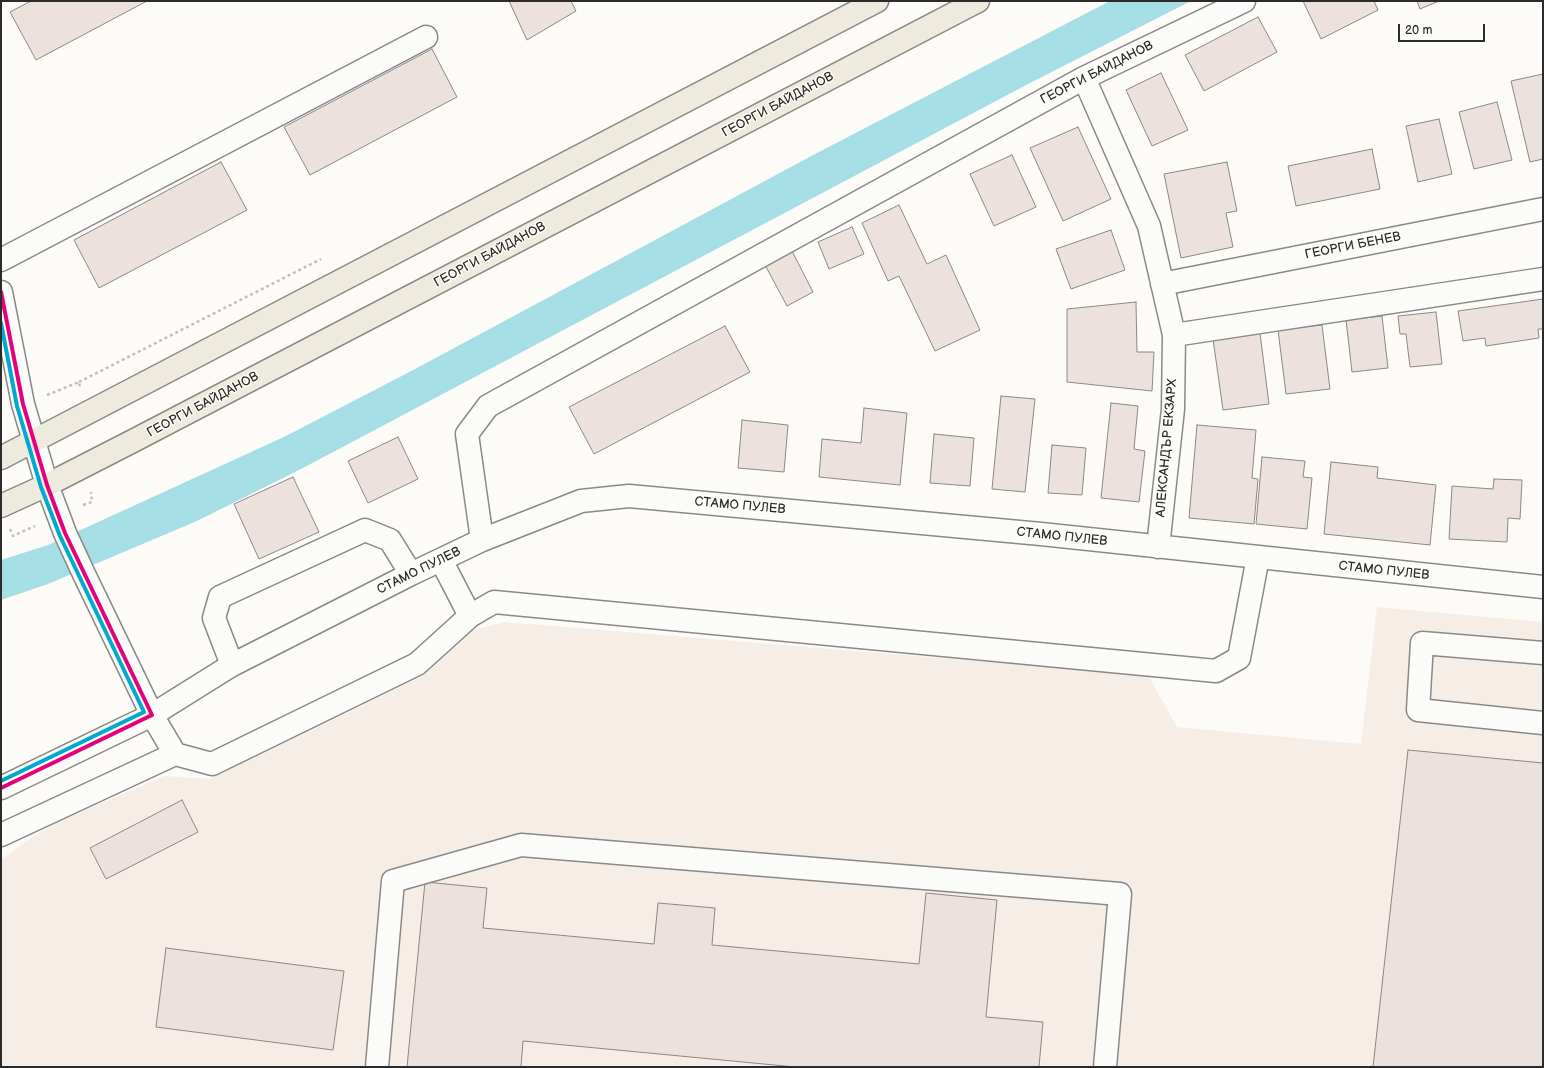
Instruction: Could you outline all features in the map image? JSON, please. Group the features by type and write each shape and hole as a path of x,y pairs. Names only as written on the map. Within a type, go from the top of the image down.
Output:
{"main road":[{"path":"1,458 877,1"},
{"name":"ГЕОРГИ БАЙДАНОВ","path":"1,506 47,485 978,1"}],"street":[{"name":"ГЕОРГИ БАЙДАНОВ","path":"482,540 467,434 488,406 1084,78 1244,1"},
{"path":"1,260 426,37"},
{"name":"АЛЕКСАНДЪР ЕКЗАРХ","path":"1084,78 1149,226 1174,335 1173,410 1158,547"},
{"name":"ГЕОРГИ БЕНЕВ","path":"1162,284 1543,209"},
{"path":"1174,335 1543,279"},
{"path":"1,292 23,404 47,485 65,533 152,715 175,754"},
{"name":"СТАМО ПУЛЕВ","path":"1,788 152,715 232,665 411,574 482,540 580,501 629,496 1158,547 1543,587"},
{"path":"232,665 214,618 220,597 365,530 390,540 411,574"},
{"path":"1,835 175,754 212,764 417,664 470,616 494,602 1216,671 1239,658 1258,557"},
{"path":"441,560 470,616"},
{"path":"1543,653 1422,643 1418,710 1543,723"},
{"path":"378,1067 394,881 521,845 1120,894 1105,1067"}],"shaded area":[{"path":"1377,607 1543,622 1543,1067 1,1067 1,859 51,825 164,776 210,779 423,676 473,630 504,622 1148,675 1177,727 1361,744"}],"water":[{"path":"1110,1 1191,1 1030,83 303,468 197,521 48,584 1,600 1,560 48,545 286,436 417,368 815,154"}],"building":[{"path":"31,1 147,1 36,60 10,12"},
{"path":"509,1 571,1 576,11 527,40"},
{"path":"1303,1 1374,1 1378,10 1321,39"},
{"path":"1417,1 1439,1 1420,9"},
{"path":"1258,17 1277,52 1204,91 1185,55"},
{"path":"432,49 457,97 310,175 284,127"},
{"path":"1161,73 1188,130 1152,146 1126,90"},
{"path":"1543,74 1543,159 1530,162 1511,81"},
{"path":"1497,102 1512,160 1474,169 1459,112"},
{"path":"1439,119 1452,174 1418,182 1406,126"},
{"path":"1078,127 1111,199 1063,221 1030,148"},
{"path":"1372,149 1380,189 1296,206 1288,166"},
{"path":"1012,155 1036,207 994,226 970,174"},
{"path":"221,162 247,210 99,288 74,240"},
{"path":"1227,162 1237,211 1226,213 1233,247 1181,258 1164,174"},
{"path":"899,205 927,264 946,255 980,330 935,351 899,276 888,281 862,223"},
{"path":"852,227 864,254 829,269 818,242"},
{"path":"1111,230 1125,270 1071,289 1056,249"},
{"path":"792,251 813,292 787,306 765,265"},
{"path":"1543,299 1543,329 1538,329 1539,338 1486,346 1485,338 1463,341 1458,311"},
{"path":"1136,302 1137,352 1154,352 1152,391 1067,382 1067,309"},
{"path":"1436,312 1442,364 1410,367 1406,334 1400,334 1398,316"},
{"path":"1382,316 1388,368 1352,372 1346,320"},
{"path":"1322,325 1330,389 1286,394 1278,330"},
{"path":"725,326 750,372 594,454 569,407"},
{"path":"1260,333 1269,404 1223,410 1213,339"},
{"path":"1001,396 1035,399 1025,492 992,489"},
{"path":"1111,403 1138,406 1134,449 1145,451 1139,502 1101,498"},
{"path":"864,408 907,413 900,485 819,477 822,439 861,443"},
{"path":"742,420 788,425 784,472 738,468"},
{"path":"1197,425 1256,430 1252,478 1258,479 1254,524 1189,518"},
{"path":"934,434 974,438 970,486 930,483"},
{"path":"398,437 418,479 368,503 348,461"},
{"path":"1052,445 1086,448 1082,495 1048,493"},
{"path":"1262,457 1305,461 1303,477 1312,478 1307,529 1256,524"},
{"path":"1331,462 1378,467 1377,478 1436,485 1430,545 1324,534"},
{"path":"293,477 319,532 259,559 234,504"},
{"path":"1494,479 1522,480 1520,519 1508,518 1507,542 1449,539 1452,486 1493,489"},
{"path":"1408,750 1543,763 1543,1067 1373,1067"},
{"path":"182,800 198,832 106,879 90,848"},
{"path":"425,882 487,888 483,928 654,944 658,903 715,908 712,945 919,964 926,893 997,900 986,1017 1043,1022 1039,1067 795,1067 523,1041 521,1067 407,1067"},
{"path":"166,948 344,971 333,1050 156,1027"}],"transit line":[{"path":"1,292 23,404 47,485 65,533 152,715"},
{"path":"1,323 17,406 41,487 60,536 144,712 1,781"},
{"path":"1,788 152,715"}]}
